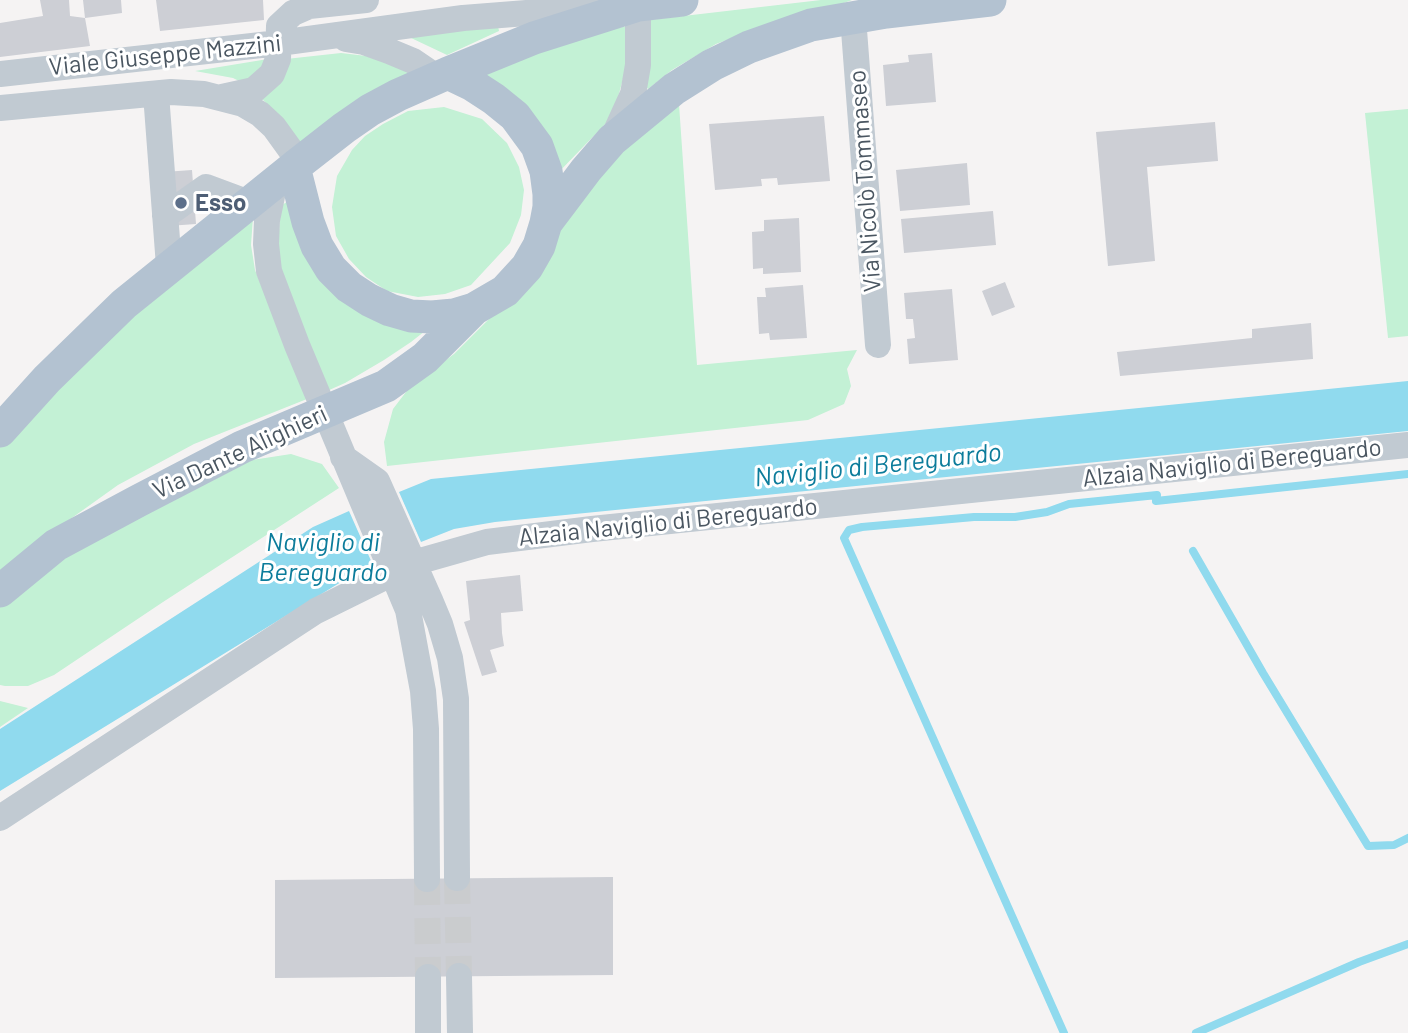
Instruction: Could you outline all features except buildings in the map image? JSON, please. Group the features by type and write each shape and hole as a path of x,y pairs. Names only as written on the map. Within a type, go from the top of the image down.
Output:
{"main road":[{"name":"Viale Giuseppe Mazzini","path":"443,75 494,99 515,116 537,146 546,171 549,194 546,223 539,246 527,267 505,290 474,309 443,316 411,316 369,300 349,287 331,269 317,246 290,171 370,110 443,75 534,38 638,2 682,0"},
{"name":"Viale Giuseppe Mazzini","path":"546,223 612,140 674,89 712,65 749,47 811,25 853,17 990,0"},
{"path":"0,431 47,379 124,304 290,171"},
{"name":"Via Dante Alighieri","path":"0,592 56,545 242,447 386,386 425,358 474,309"}],"street":[{"path":"221,98 254,90 272,74 278,59 279,26 293,13 309,6 366,0"},
{"path":"612,140 633,94 638,65 638,2"},
{"name":"Viale Giuseppe Mazzini","path":"0,74 279,43 463,18 638,2"},
{"name":"Via Nicolò Tommaseo","path":"853,17 878,345"},
{"name":"Viale Giuseppe Mazzini","path":"330,36 364,42 443,75"},
{"name":"Viale Giuseppe Mazzini","path":"0,108 156,93 187,92 221,98 243,104 274,127 290,171"},
{"path":"156,93 169,266"},
{"path":"290,171 267,220 269,271 343,457 377,481 374,501 399,561 440,624 450,658 456,699 457,878"},
{"path":"165,216 206,187 249,204"},
{"name":"Alzaia Naviglio di Bereguardo","path":"0,818 316,611 399,561 486,542 1408,445"},
{"path":"399,561 423,691 426,729 427,879"},
{"path":"459,976 460,1033"},
{"path":"428,977 428,1033"}],"green space":[{"path":"821,0 852,0 764,26 716,44 672,70 648,89 644,84 649,20"},
{"path":"498,26 499,31 447,55 409,37"},
{"path":"628,26 628,60 613,116 556,175 483,72 583,34"},
{"path":"341,53 375,57 405,65 410,75 301,145 281,117 262,99 286,59"},
{"path":"268,59 263,72 243,83 233,78 195,71"},
{"path":"679,104 697,365 857,350 847,369 851,386 844,404 808,420 387,466 384,442 393,409 409,388 454,354 491,317 553,233 620,153"},
{"path":"444,107 482,119 507,143 519,167 524,190 521,215 510,243 471,285 445,294 418,297 387,291 366,277 349,259 336,236 332,207 337,176 352,150 365,136 383,124 408,111"},
{"path":"1408,109 1408,336 1388,338 1365,113"},
{"path":"292,198 310,254 425,331 384,360 327,391 277,260 281,206"},
{"path":"253,217 251,245 255,270 307,399 194,444 118,485 48,535 0,576 0,445 63,374"},
{"path":"291,454 322,464 339,488 54,675 28,686 0,685 0,604 48,565 252,460"},
{"path":"0,701 28,708 0,727"}],"water":[{"path":"1408,381 1408,431 495,522 454,529 421,542 399,492 431,479"},
{"name":"Naviglio di Bereguardo","path":"349,511 372,563 0,791 0,729 313,527"}],"waterway":[{"path":"1064,1033 844,538 849,530 862,527 974,517 1015,517 1047,512 1069,504 1157,495 1156,501 1408,474"},
{"path":"1193,551 1368,846 1394,845 1408,838"},
{"path":"1196,1033 1359,962 1408,944"}],"tunnel":[{"path":"457,878 459,976"},
{"path":"427,879 428,977"}],"place":[{"name":"Esso","path":"181,203"}]}
